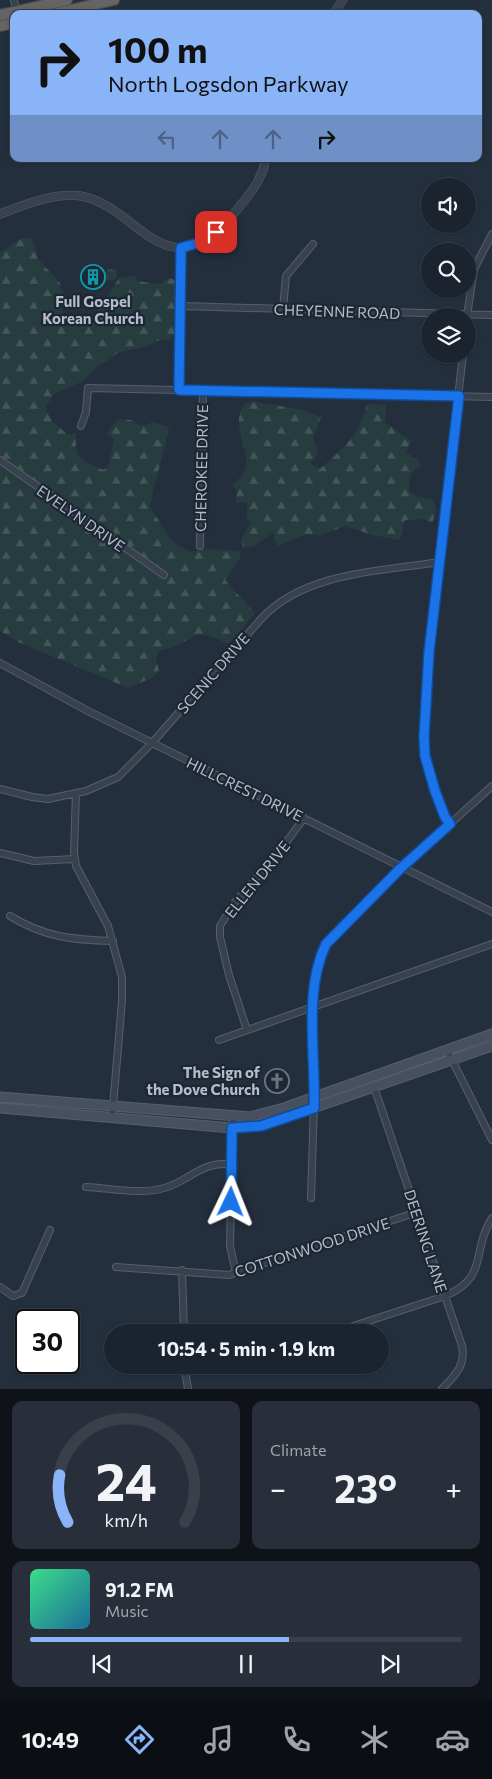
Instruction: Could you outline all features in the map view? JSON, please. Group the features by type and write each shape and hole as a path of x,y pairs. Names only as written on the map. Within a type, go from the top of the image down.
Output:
{"highway":[{"path":"28,10 67,0"},
{"path":"70,10 114,0"}],"main road":[{"path":"0,1097 233,1117 262,1115 492,1034"},
{"path":"0,1108 232,1128 261,1126 492,1046"}],"street":[{"path":"0,214 51,198 81,196 100,203 159,242 181,248 207,238 224,224 258,183 265,162"},
{"path":"468,308 474,269 492,234"},
{"path":"283,309 286,276 313,244"},
{"path":"179,390 182,306 181,248"},
{"name":"CHEYENNE ROAD","path":"182,306 421,314"},
{"name":"CHEYENNE ROAD","path":"476,315 492,315"},
{"path":"450,824 445,817 435,791 424,747 429,660 462,363"},
{"path":"81,426 86,412 88,388 492,397"},
{"name":"CHEROKEE DRIVE","path":"200,546 203,390"},
{"name":"EVELYN DRIVE","path":"0,460 164,575"},
{"name":"SCENIC DRIVE","path":"0,789 40,799 76,793 106,784 118,777 152,743 279,601 309,588 348,576 440,562"},
{"name":"HILLCREST DRIVE","path":"0,663 78,706 492,912"},
{"path":"311,1198 314,1108 313,1006 317,969 326,944 401,868 492,786"},
{"path":"76,793 75,859 78,872 105,920 113,941 122,977 112,1118"},
{"name":"ELLEN DRIVE","path":"247,1030 229,976 220,937 220,926 235,902 277,855 304,818"},
{"path":"0,854 34,861 75,859"},
{"path":"10,916 29,928 50,935 113,941"},
{"path":"218,1040 492,944"},
{"path":"447,1050 492,1140"},
{"name":"DEERING LANE","path":"374,1088 462,1346 463,1360 457,1372 442,1389"},
{"path":"233,1117 230,1246 236,1273"},
{"path":"86,1187 157,1190 174,1185 204,1167 233,1164"},
{"name":"COTTONWOOD DRIVE","path":"116,1267 182,1270 216,1275 236,1273 417,1212"},
{"path":"359,1324 445,1296 461,1288 473,1274 484,1234 492,1218"},
{"path":"0,1287 13,1296 22,1293 50,1230"},
{"path":"182,1270 184,1324"},
{"path":"186,1374 188,1389"}],"green space":[{"path":"22,238 32,238 38,259 61,284 60,288 66,294 58,303 65,316 63,322 79,321 95,315 119,278 136,276 136,281 161,284 168,278 176,280 175,333 170,340 156,341 145,347 117,353 108,361 99,365 83,381 54,394 45,408 52,421 67,434 76,434 76,449 81,458 85,462 104,470 109,463 114,439 106,434 118,419 131,420 141,426 154,422 169,427 150,507 172,541 190,552 206,549 239,551 241,558 225,580 255,613 229,644 202,634 158,652 156,660 159,670 154,677 128,688 18,642 0,631 0,253"},
{"path":"109,269 113,269 117,275 113,281 109,281 105,277 105,273"},
{"path":"255,402 300,409 321,417 313,438 318,452 311,464 320,469 343,448 355,433 367,404 386,405 385,422 411,441 406,452 419,461 421,466 410,474 409,490 417,497 433,499 437,511 432,523 423,519 405,520 400,540 372,535 346,526 321,535 307,534 277,546 273,533 253,547 243,548 241,539 251,522 246,517 248,503 236,502 237,491 232,485 243,474 246,466 245,450 240,432 240,413 245,403"}],"place":[{"name":"Full Gospel Korean Church","path":"93,277"},
{"name":"The Sign of the Dove Church","path":"277,1081"}],"route":[{"path":"216,232 198,243 181,248 182,306 179,342 179,390 459,396 448,483 439,580 429,652 424,737 425,756 435,791 439,804 450,824 339,928 326,944 317,969 314,986 314,1108 261,1126 232,1128 231,1202"}]}
